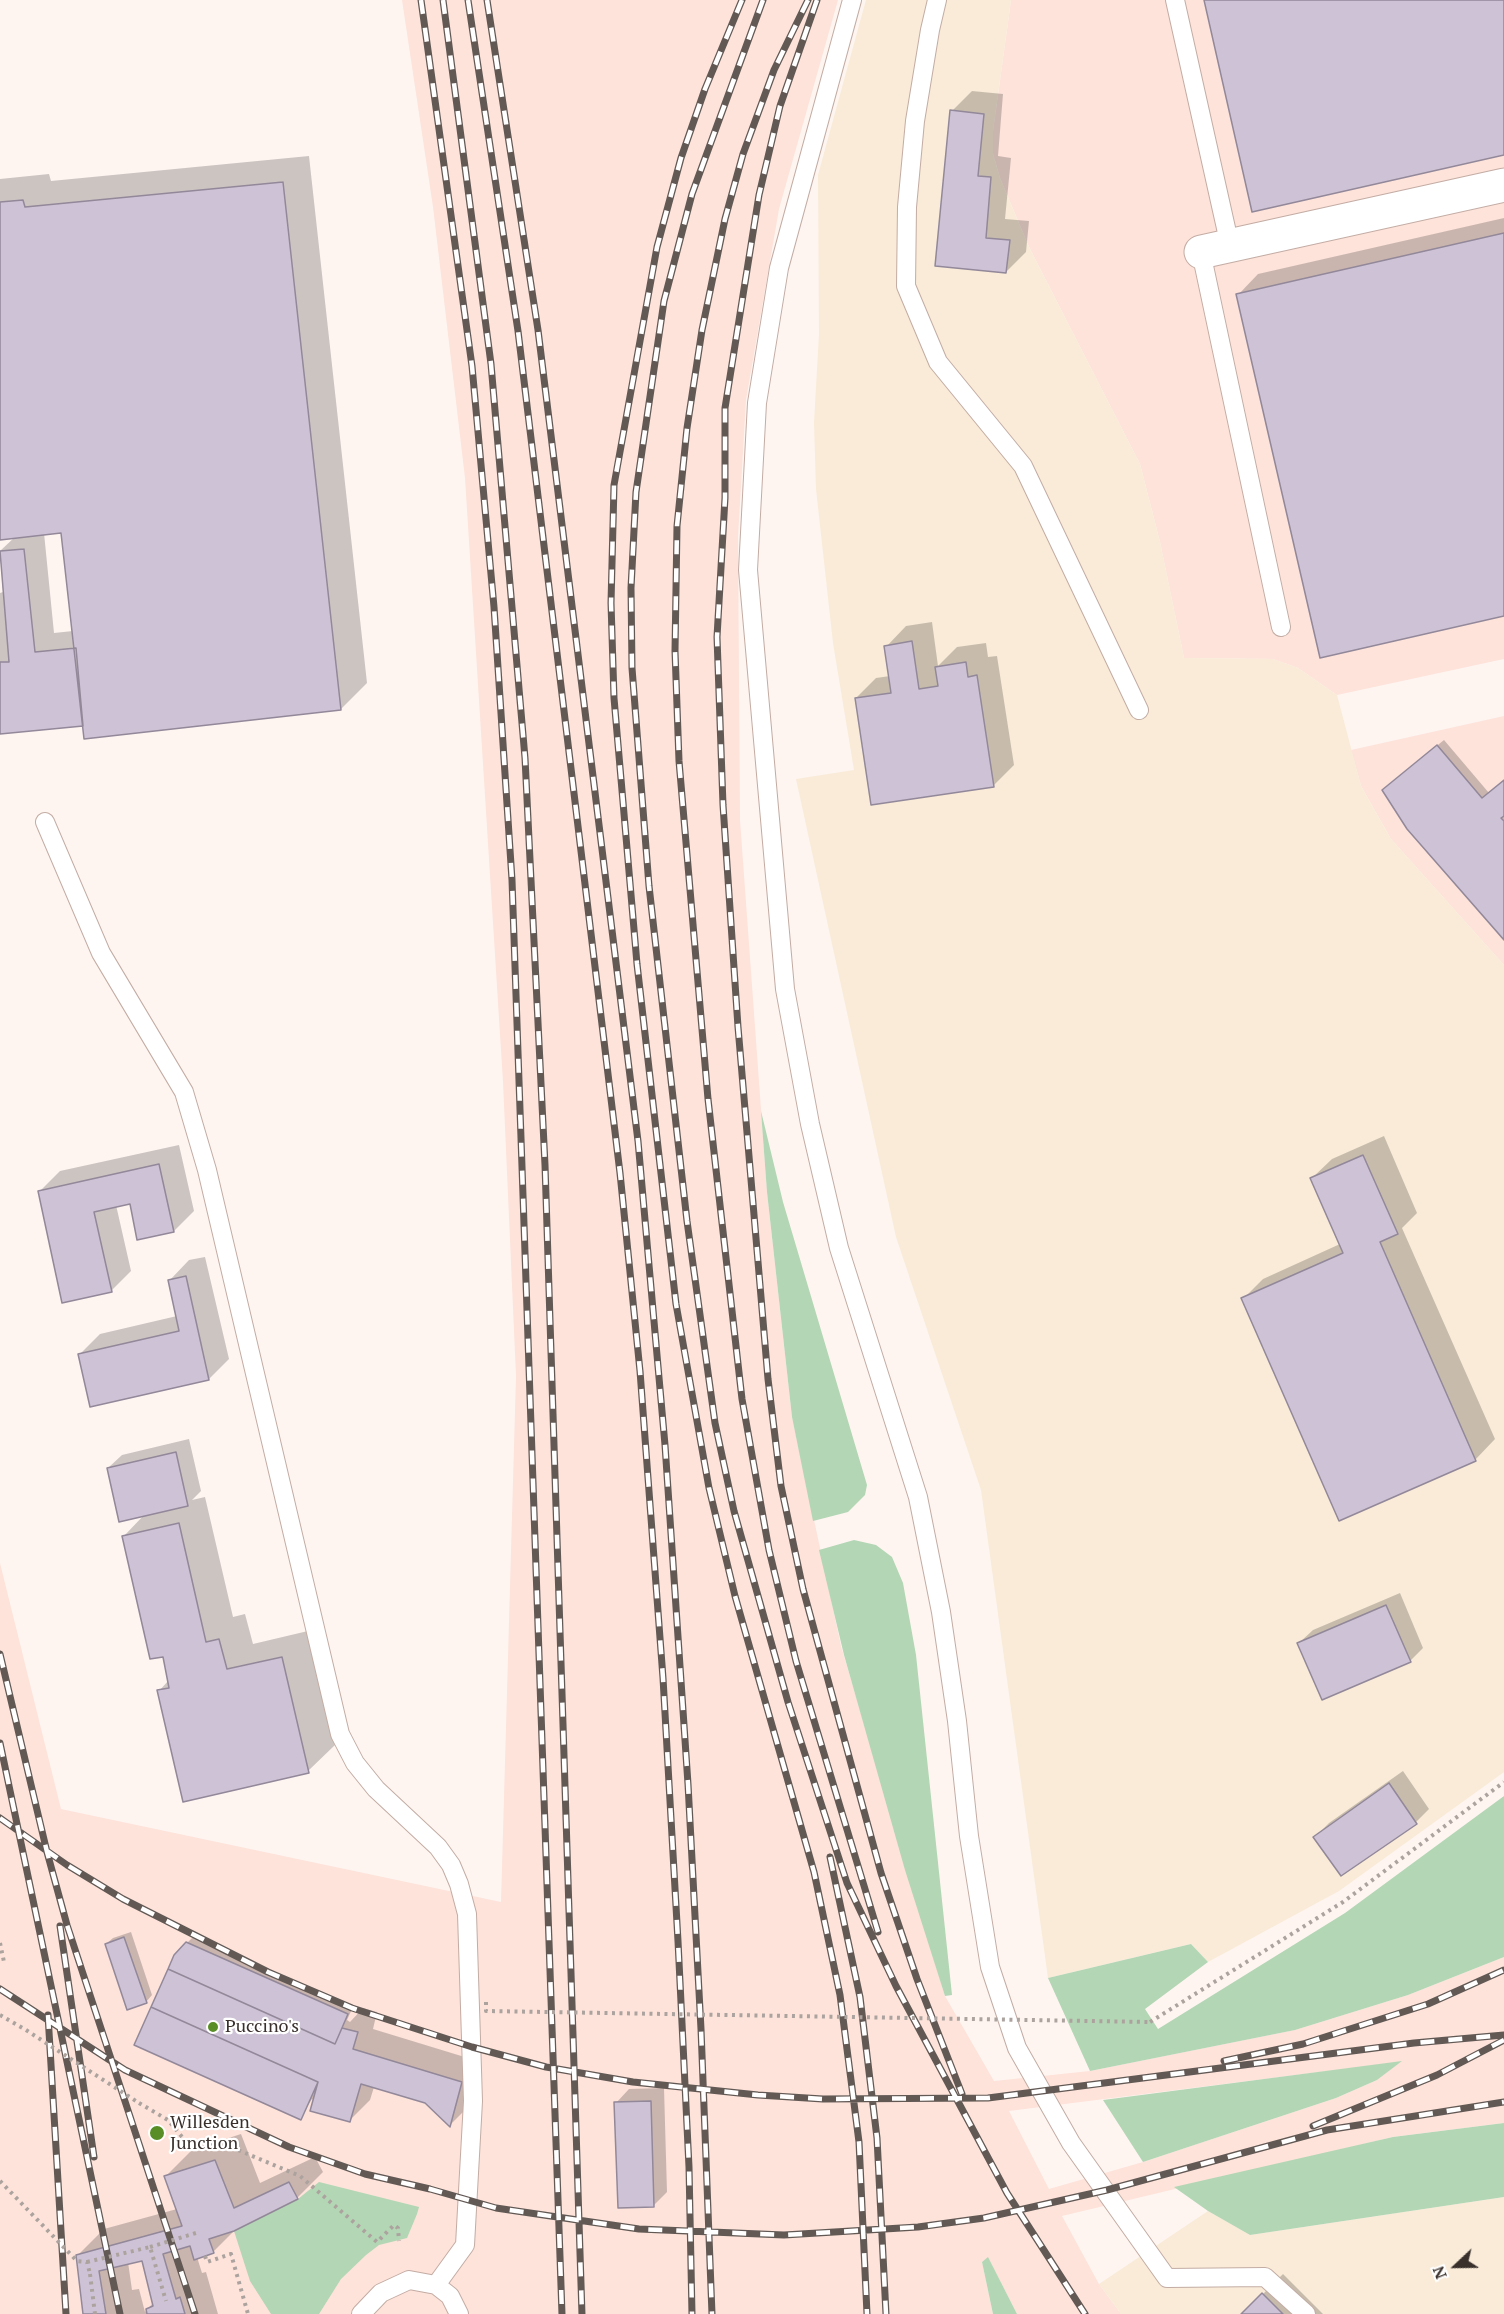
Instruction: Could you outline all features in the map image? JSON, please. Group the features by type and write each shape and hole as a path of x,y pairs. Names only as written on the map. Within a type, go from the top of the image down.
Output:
{"street":[{"path":"1216,249 1504,184"}],"lane":[{"path":"852,0 779,268 757,403 748,570 786,988 810,1125 838,1248 918,1497 941,1612 957,1721 969,1836 990,1967 1017,2048 1071,2144 1167,2278 1265,2277 1306,2314"},
{"path":"938,0 930,30 915,121 907,207 906,286 938,362 1023,466 1140,710"},
{"path":"1175,0 1281,627"},
{"path":"45,822 101,953 184,1092 207,1170 340,1734 355,1763 376,1790 445,1856 451,1864 462,1894 467,1914 473,2101 465,2245 436,2285"},
{"path":"361,2314 381,2293 396,2284 409,2280 436,2285 450,2296 459,2314"}],"path":[{"path":"486,2002 486,2011 1150,2022 1343,1902 1504,1782"},
{"path":"0,1943 4,1962"},
{"path":"0,2015 168,2120 192,2149 219,2142 300,2176 376,2242 394,2225 398,2228 399,2241"},
{"path":"0,2181 77,2261 87,2262 196,2233"},
{"path":"150,2247 166,2301"},
{"path":"206,2256 207,2262 231,2254 248,2314"},
{"path":"87,2262 95,2314"}],"shaded area":[{"path":"402,0 838,0 779,209 746,400 738,537 740,820 767,1192 792,1417 841,1646 945,1996 994,2081 1090,2071 1295,2030 1408,1995 1504,1957 1504,2123 1393,2137 1062,2216 1099,2284 1121,2314 1017,2314 988,2258 982,2262 993,2314 0,2314 0,1563 61,1809 501,1902 516,1376 503,1082 465,478 433,207","holes":["1400,2062 1377,2080 1336,2098 1143,2162 1049,2189 1009,2111"]},
{"path":"866,0 1011,0 993,131 993,154 1000,178 1029,247 1140,464 1160,542 1184,658 1273,659 1298,668 1337,695 1361,786 1391,839 1504,965 1504,1772 1339,1891 1208,1962 1191,1944 1048,1978 981,1490 896,1237 796,779 854,770 833,643 816,489 814,423 819,334 818,175"},
{"path":"1011,0 1504,0 1504,659 1337,695 1298,668 1273,659 1184,658 1160,542 1140,464 1029,247 1000,178 993,154 993,131"},
{"path":"1504,716 1504,965 1391,839 1361,786 1351,750"},
{"path":"1504,2197 1504,2314 1121,2314 1099,2284 1208,2211 1250,2235"}],"green space":[{"path":"761,1111 783,1202 867,1485 865,1495 848,1512 813,1521 792,1417 767,1192"},
{"path":"854,1540 876,1545 892,1557 903,1583 916,1655 952,1995 945,1996 905,1870 844,1655 819,1550"},
{"path":"1504,1796 1504,1957 1408,1995 1295,2030 1090,2071 1048,1978 1191,1944 1208,1962 1145,2009 1158,2029 1345,1913"},
{"path":"1402,2061 1377,2080 1336,2098 1143,2162 1103,2100"},
{"path":"1504,2123 1504,2197 1250,2235 1208,2211 1174,2187 1393,2137"},
{"path":"319,2182 419,2207 417,2214 407,2238 379,2245 366,2255 341,2279 319,2314 271,2314 250,2281 234,2231 298,2199"},
{"path":"988,2257 1017,2314 993,2314 982,2262"}],"building":[{"path":"1204,0 1504,0 1504,155 1252,212"},
{"path":"950,110 984,114 978,176 991,177 986,238 1010,240 1006,273 935,266"},
{"path":"283,182 341,710 84,739 61,533 0,540 0,202 23,200 25,207"},
{"path":"1504,233 1504,616 1320,658 1236,294"},
{"path":"24,549 35,652 76,648 83,726 0,734 0,662 9,662 0,551"},
{"path":"912,641 919,689 938,686 935,667 966,662 968,677 977,675 994,787 871,805 855,698 891,693 884,646"},
{"path":"1437,745 1482,798 1504,780 1504,816 1501,818 1504,821 1504,940 1407,829 1382,790"},
{"path":"1363,1155 1398,1234 1380,1242 1476,1461 1339,1521 1241,1298 1343,1253 1310,1178"},
{"path":"159,1164 174,1232 137,1240 130,1204 94,1212 112,1292 62,1303 38,1191"},
{"path":"186,1276 209,1380 90,1407 78,1354 179,1331 168,1280"},
{"path":"176,1452 188,1506 119,1522 107,1468"},
{"path":"179,1523 206,1642 219,1639 227,1669 282,1657 309,1773 183,1802 157,1690 169,1688 163,1657 150,1659 122,1536"},
{"path":"1386,1605 1411,1662 1322,1700 1297,1643"},
{"path":"1389,1783 1417,1824 1341,1876 1313,1837"},
{"path":"124,1937 147,2003 127,2010 105,1944"},
{"path":"186,1942 348,2014 335,2044 168,1969 174,1955"},
{"path":"168,1969 335,2044 342,2028 358,2032 353,2049 462,2082 450,2127 425,2103 361,2084 350,2122 310,2111 318,2082 151,2007"},
{"path":"151,2007 318,2082 301,2120 134,2045"},
{"path":"651,2101 654,2207 618,2208 614,2102"},
{"path":"215,2160 234,2208 289,2182 298,2199 234,2231 209,2239 214,2253 194,2260 190,2246 163,2254 176,2299 180,2297 185,2314 147,2314 146,2309 153,2306 142,2261 99,2271 106,2314 83,2314 76,2255 182,2226 164,2176"},
{"path":"1262,2293 1283,2314 1241,2314"}],"railway":[{"path":"421,0 472,366 494,607 512,880 562,2314"},
{"path":"443,0 491,364 525,758 545,1165 582,2314"},
{"path":"468,0 518,331 620,1173 640,1371 663,1678 678,1941 689,2167 692,2314"},
{"path":"487,0 538,330 638,1141 665,1445 688,1784 701,2029 712,2314"},
{"path":"742,0 705,89 681,158 657,247 614,485 611,603 614,698 637,964 676,1304 709,1488 735,1596 814,1872 840,1995 859,2142 867,2314"},
{"path":"763,0 692,194 664,301 636,492 631,588 632,668 649,886 687,1221 715,1423 734,1511 788,1702 847,1883 896,1986 1007,2193 1085,2314"},
{"path":"808,0 774,70 743,154 725,219 702,330 687,428 677,526 675,651 679,761 708,1099 742,1399 769,1550 796,1661 878,1932"},
{"path":"817,0 780,106 759,195 725,408 725,498 717,637 723,805 738,1027 768,1379 781,1486 803,1589 881,1873 917,1979 962,2094"},
{"path":"0,1654 47,1852 67,1925 195,2314"},
{"path":"0,1743 120,2314"},
{"path":"0,1818 67,1865 123,1899 268,1972 352,2008 472,2047 546,2067 633,2082 758,2095 823,2099 988,2098 1414,2043 1504,2035"},
{"path":"830,1857 860,1997 877,2138 886,2314"},
{"path":"60,1926 94,2157"},
{"path":"1224,2061 1303,2044 1428,2004 1504,1970"},
{"path":"0,1989 125,2070 289,2147 365,2174 430,2189 496,2208 639,2229 784,2235 918,2227 984,2218 1107,2190 1327,2130 1504,2102"},
{"path":"48,2015 66,2314"},
{"path":"1313,2126 1437,2075 1504,2040"}],"place":[{"name":"Puccino's","path":"213,2027"},
{"name":"Willesden Junction","path":"157,2133"}]}
